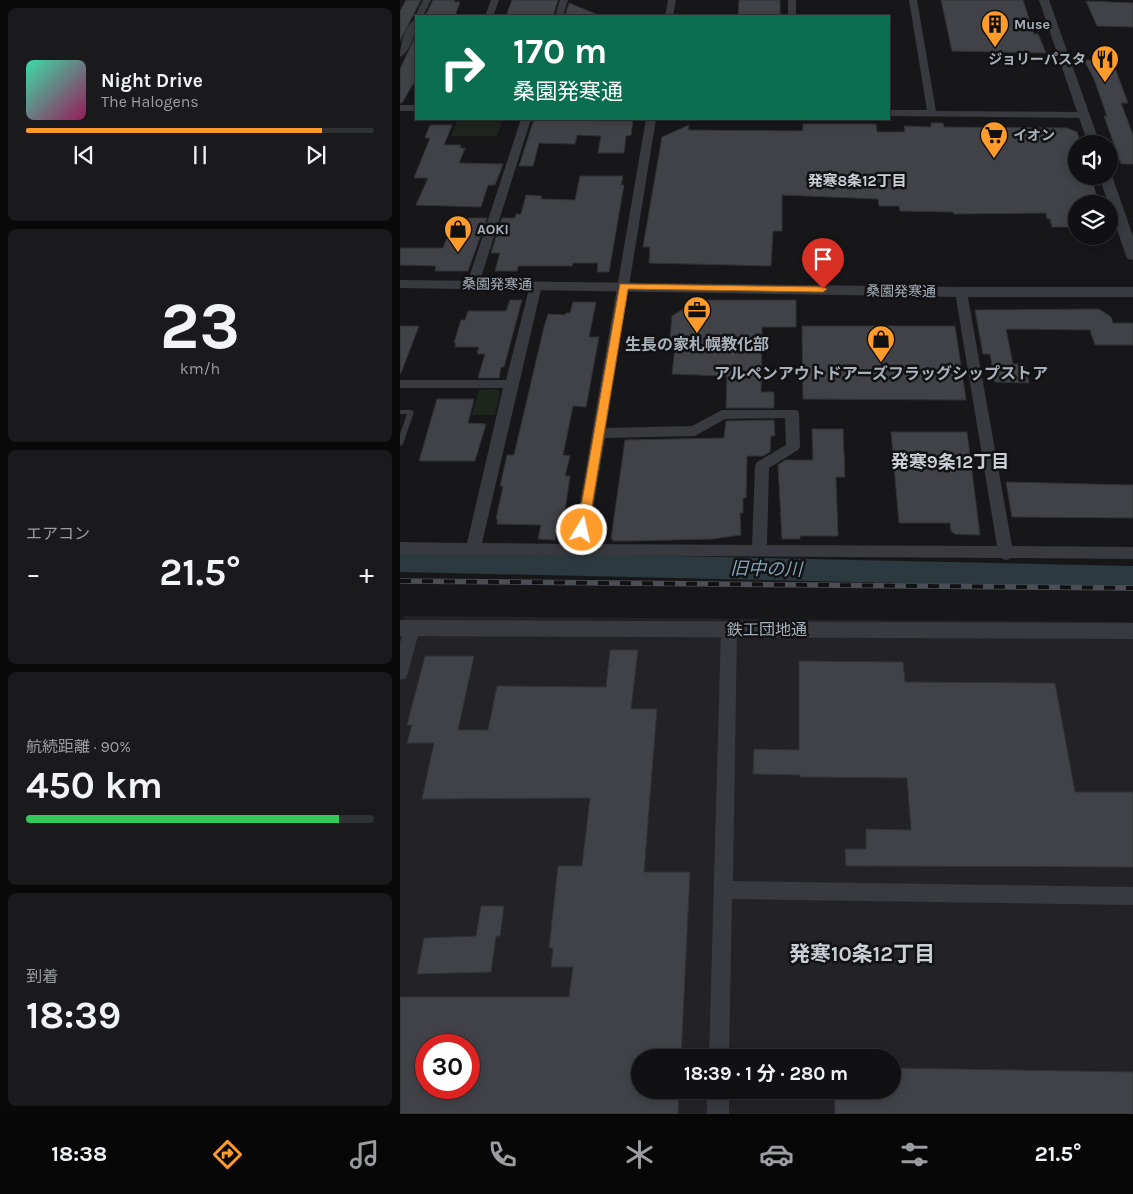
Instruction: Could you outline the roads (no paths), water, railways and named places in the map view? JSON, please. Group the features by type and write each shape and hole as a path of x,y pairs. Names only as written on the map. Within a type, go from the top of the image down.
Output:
{"street":[{"path":"420,15 427,0"},
{"path":"489,15 495,0"},
{"path":"559,15 564,0"},
{"path":"669,15 672,0"},
{"path":"792,0 792,15"},
{"path":"913,0 932,113"},
{"path":"1044,0 1091,135"},
{"path":"400,54 415,24"},
{"path":"400,108 415,108"},
{"path":"890,113 1083,114"},
{"path":"473,284 526,120"},
{"path":"579,550 651,120"},
{"path":"1108,185 1133,256"},
{"name":"桑園発寒通","path":"400,284 961,292 1133,292"},
{"path":"473,549 536,285"},
{"path":"961,292 1006,554"},
{"path":"400,384 511,384"},
{"path":"598,432 695,431 722,415 792,413 793,446 762,466 759,551"},
{"path":"400,548 1006,554 1133,553"},
{"path":"400,674 406,628"},
{"name":"鉄工団地通","path":"406,628 1133,631"},
{"path":"719,1049 730,629"},
{"path":"724,890 1133,896"},
{"path":"718,1099 718,1114"}],"lane":[{"path":"400,412 411,412 400,444"}],"waterway":[{"name":"旧中の川","path":"400,561 1133,577"}],"railway":[{"path":"400,581 1133,588"}],"place":[{"name":"Muse","path":"995,48"},
{"name":"ジョリーパスタ","path":"1105,83"},
{"name":"イオン","path":"994,159"},
{"name":"AOKI","path":"458,253"},
{"name":"生長の家札幌教化部","path":"697,334"},
{"name":"アルペンアウトドアーズフラッグシップストア","path":"881,363"}],"district":[{"name":"発寒8条12丁目","path":"857,181"},
{"name":"発寒9条12丁目","path":"950,462"},
{"name":"発寒10条12丁目","path":"862,954"}]}
